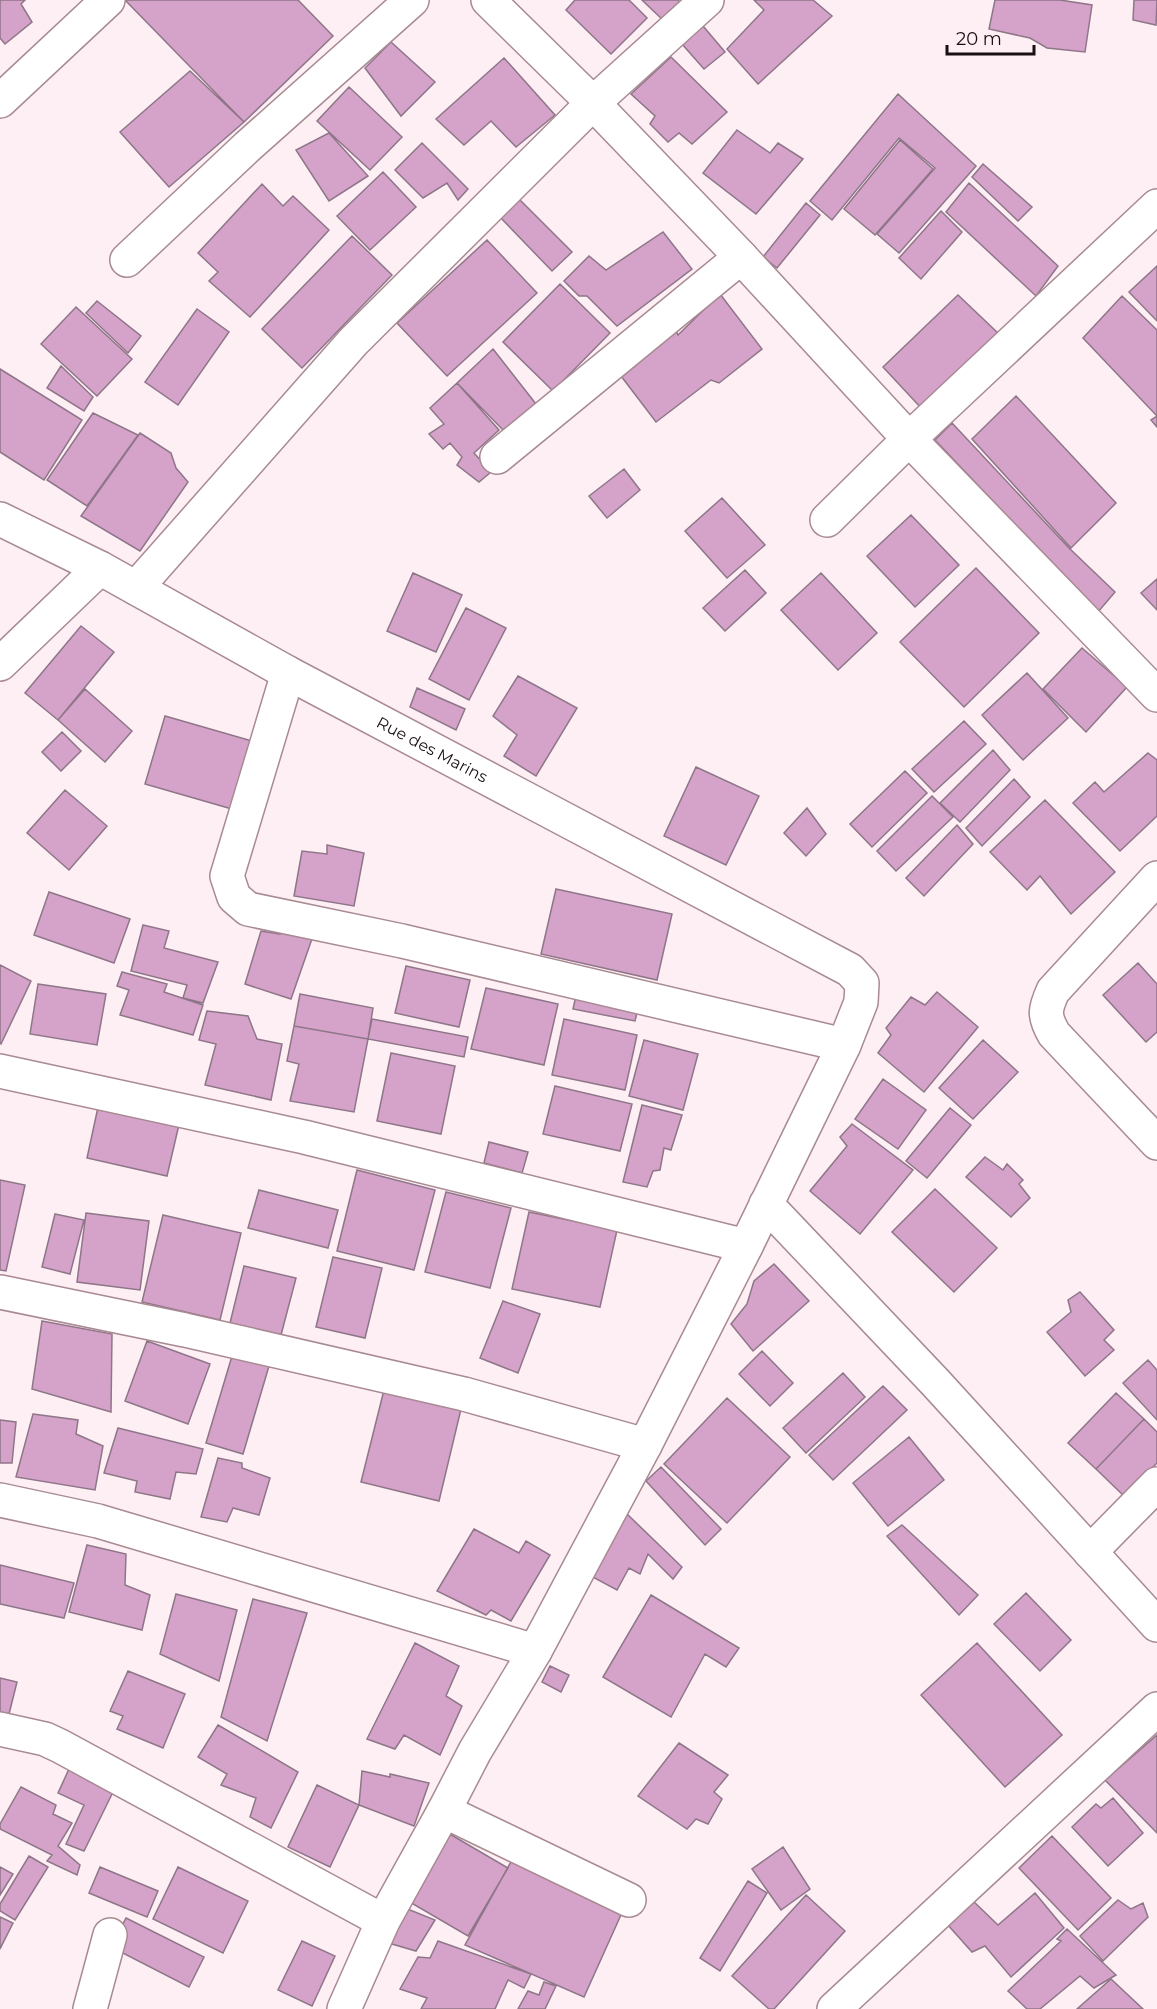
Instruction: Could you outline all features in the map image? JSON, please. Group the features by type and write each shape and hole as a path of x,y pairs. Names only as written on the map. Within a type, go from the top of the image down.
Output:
{"street":[{"path":"0,101 108,0"},
{"path":"127,260 247,147 412,0"},
{"path":"488,0 593,104 741,257 909,439 1157,695"},
{"path":"136,588 353,342 593,104 707,0"},
{"path":"827,520 909,439 1157,206"},
{"path":"497,456 741,257"},
{"name":"Rue des Marins","path":"0,519 100,568 288,673 850,970 862,983 861,1002 844,1045"},
{"path":"0,664 100,568"},
{"path":"288,673 227,876 234,897 248,909 402,941 844,1045 645,1445 535,1651 475,1751 383,1921 344,2009"},
{"path":"1157,878 1053,991 1046,1007 1046,1021 1054,1034 1157,1143"},
{"path":"0,1071 304,1137 746,1246"},
{"path":"766,1204 935,1382 1157,1625"},
{"path":"0,1292 185,1330 464,1394 645,1445"},
{"path":"1090,1552 1157,1484"},
{"path":"0,1500 98,1521 535,1651"},
{"path":"834,2009 1157,1709"},
{"path":"0,1729 45,1739 60,1746 383,1921"},
{"path":"444,1812 629,1900"},
{"path":"90,2009 110,1935"}],"building":[{"path":"0,0 25,0 21,4 32,22 5,44 0,38"},
{"path":"125,0 298,0 333,36 244,122"},
{"path":"575,0 629,0 647,18 611,54 566,10"},
{"path":"642,0 678,0 683,5 666,23"},
{"path":"754,0 813,0 832,16 758,84 727,49 764,10"},
{"path":"995,0 1060,0 1092,5 1085,52 1047,48 1030,38 989,29"},
{"path":"1134,0 1157,0 1156,25 1133,20"},
{"path":"703,26 725,52 704,69 682,44"},
{"path":"391,42 435,82 401,116 365,68"},
{"path":"671,57 727,112 692,144 679,133 668,142 650,124 655,116 631,94"},
{"path":"504,58 555,115 516,147 491,121 464,145 436,119"},
{"path":"190,71 244,122 169,187 120,132"},
{"path":"349,87 402,137 370,170 317,121"},
{"path":"898,94 976,166 899,253 877,234 935,168 899,138 832,220 810,201"},
{"path":"737,130 770,153 778,143 803,159 756,214 703,173"},
{"path":"329,133 368,176 329,201 296,150"},
{"path":"900,140 933,169 875,235 844,209"},
{"path":"422,143 468,189 458,200 447,183 423,198 395,170"},
{"path":"983,164 1032,207 1018,221 972,177"},
{"path":"383,172 416,207 370,250 337,216"},
{"path":"969,183 1058,266 1036,296 946,212"},
{"path":"262,184 283,206 293,196 329,230 250,317 209,281 218,272 198,253"},
{"path":"517,197 572,252 552,271 498,215"},
{"path":"806,203 820,215 777,268 763,257"},
{"path":"941,211 962,232 921,279 899,258"},
{"path":"663,232 692,269 617,326 587,296 579,296 564,281 589,256 606,270"},
{"path":"352,236 392,275 302,368 262,329"},
{"path":"487,240 537,293 447,376 397,323"},
{"path":"1157,266 1157,321 1129,292"},
{"path":"560,284 610,333 553,391 503,342"},
{"path":"720,294 762,349 719,383 711,380 656,422 618,372 674,326 678,335"},
{"path":"958,295 1000,335 923,410 883,367"},
{"path":"1122,296 1157,330 1157,416 1083,338"},
{"path":"97,301 141,336 128,353 86,313"},
{"path":"76,307 132,359 97,396 41,344"},
{"path":"197,309 229,332 178,405 145,382"},
{"path":"493,349 536,404 505,432 457,383"},
{"path":"61,366 93,397 84,411 47,388"},
{"path":"0,369 82,420 44,480 0,452"},
{"path":"457,383 499,430 474,453 491,472 479,482 457,465 462,457 450,443 443,449 429,434 444,424 430,408"},
{"path":"1016,396 1116,503 1071,548 972,439"},
{"path":"93,413 138,435 87,506 47,480"},
{"path":"1157,416 1157,427 1151,420"},
{"path":"952,423 1069,548 1115,592 1098,612 935,440"},
{"path":"140,433 171,453 176,468 188,482 140,551 81,516"},
{"path":"624,469 640,490 607,518 589,496"},
{"path":"722,498 765,545 727,578 685,531"},
{"path":"911,515 959,565 915,607 867,556"},
{"path":"976,568 1039,633 964,707 900,642"},
{"path":"745,570 766,593 725,631 703,608"},
{"path":"413,573 462,595 436,652 387,631"},
{"path":"821,573 877,633 838,670 781,610"},
{"path":"1157,579 1157,610 1141,593"},
{"path":"466,608 506,628 469,700 429,679"},
{"path":"81,626 114,652 58,720 25,693"},
{"path":"1082,648 1127,687 1086,732 1043,689"},
{"path":"1027,673 1068,718 1023,760 982,715"},
{"path":"518,676 577,708 536,776 504,756 517,735 493,716"},
{"path":"417,688 465,709 456,730 410,707"},
{"path":"85,689 132,731 105,762 58,720"},
{"path":"165,716 252,741 232,809 145,784"},
{"path":"964,721 986,744 934,792 912,769"},
{"path":"62,732 81,751 61,771 42,752"},
{"path":"993,750 1010,770 960,822 940,803"},
{"path":"1148,753 1157,760 1157,816 1120,851 1073,803 1095,782 1104,792"},
{"path":"696,767 759,796 726,865 664,836"},
{"path":"905,771 927,793 872,847 850,824"},
{"path":"1014,779 1030,797 982,846 966,828"},
{"path":"65,790 107,826 69,870 27,833"},
{"path":"932,796 953,817 896,871 877,851"},
{"path":"1045,800 1115,872 1071,914 1040,876 1027,890 990,852"},
{"path":"807,808 826,834 806,856 784,833"},
{"path":"957,825 973,844 924,896 906,878"},
{"path":"327,845 364,853 354,906 294,896 302,851 327,854"},
{"path":"556,889 672,914 657,980 541,954"},
{"path":"49,892 130,919 114,963 34,935"},
{"path":"280,924 314,933 291,999 245,984 261,931 280,934"},
{"path":"143,925 169,931 164,948 218,962 203,1003 183,998 187,985 131,971"},
{"path":"1138,963 1157,984 1157,1032 1146,1042 1103,995"},
{"path":"0,965 31,981 1,1044 0,1043"},
{"path":"406,966 470,980 459,1027 395,1013"},
{"path":"122,972 167,984 164,992 203,1005 193,1035 120,1015 129,990 117,986"},
{"path":"38,984 106,994 97,1045 30,1034"},
{"path":"578,987 640,1000 635,1021 573,1009"},
{"path":"486,988 558,1004 544,1065 471,1049"},
{"path":"937,992 978,1027 924,1092 878,1053 891,1035 886,1028 911,997 925,1005"},
{"path":"300,994 373,1008 368,1039 294,1026"},
{"path":"207,1011 248,1016 257,1039 282,1044 271,1100 205,1085 216,1044 199,1040"},
{"path":"372,1019 468,1037 464,1057 368,1039"},
{"path":"564,1019 637,1035 625,1090 552,1075"},
{"path":"294,1026 368,1039 354,1112 290,1101 299,1064 287,1061"},
{"path":"644,1040 698,1054 683,1110 629,1096"},
{"path":"983,1040 1018,1072 973,1119 939,1088"},
{"path":"391,1053 455,1066 441,1134 377,1121"},
{"path":"883,1079 926,1110 898,1149 855,1119"},
{"path":"555,1086 632,1104 620,1151 543,1134"},
{"path":"100,1098 181,1116 167,1176 87,1158"},
{"path":"642,1105 682,1115 671,1150 664,1148 660,1170 653,1171 647,1187 623,1182"},
{"path":"950,1108 971,1125 927,1178 906,1161"},
{"path":"852,1124 913,1170 860,1234 810,1191 847,1146 840,1137"},
{"path":"489,1142 528,1152 522,1173 484,1163"},
{"path":"985,1157 1003,1170 1007,1164 1023,1180 1019,1184 1030,1198 1011,1217 966,1177"},
{"path":"357,1170 435,1190 414,1270 337,1251"},
{"path":"0,1180 25,1185 6,1271 0,1270"},
{"path":"935,1189 997,1248 954,1292 892,1232"},
{"path":"259,1190 338,1210 328,1248 248,1228"},
{"path":"446,1192 511,1208 490,1288 425,1272"},
{"path":"529,1212 617,1230 600,1307 512,1289"},
{"path":"86,1213 149,1221 140,1290 77,1282"},
{"path":"55,1214 84,1220 70,1274 42,1267"},
{"path":"163,1215 241,1233 220,1320 142,1302"},
{"path":"333,1257 382,1268 365,1338 316,1327"},
{"path":"774,1264 809,1301 753,1351 731,1324 747,1304 754,1281"},
{"path":"244,1266 296,1278 281,1335 230,1323"},
{"path":"1080,1292 1114,1330 1104,1340 1114,1350 1085,1376 1047,1332 1071,1312 1068,1300"},
{"path":"503,1301 540,1314 518,1373 480,1358"},
{"path":"42,1321 112,1334 111,1412 32,1389"},
{"path":"147,1341 210,1364 188,1424 125,1401"},
{"path":"762,1351 793,1383 770,1406 739,1374"},
{"path":"232,1356 269,1366 243,1454 206,1443"},
{"path":"1148,1360 1157,1370 1157,1420 1123,1383"},
{"path":"843,1373 865,1397 806,1453 783,1428"},
{"path":"883,1386 907,1410 833,1480 809,1455"},
{"path":"384,1390 461,1409 439,1501 361,1482"},
{"path":"1116,1393 1144,1419 1096,1469 1068,1443"},
{"path":"727,1398 790,1457 727,1523 664,1464"},
{"path":"33,1414 78,1420 76,1434 103,1446 95,1490 16,1477"},
{"path":"1144,1419 1157,1432 1157,1463 1124,1496 1096,1469"},
{"path":"0,1420 16,1422 12,1463 0,1463"},
{"path":"118,1428 203,1449 196,1474 176,1472 170,1499 135,1492 137,1481 104,1473"},
{"path":"909,1437 944,1480 888,1526 853,1483"},
{"path":"218,1458 242,1463 242,1468 270,1478 259,1515 233,1508 227,1522 201,1517"},
{"path":"661,1467 721,1529 705,1545 646,1481"},
{"path":"627,1514 682,1567 673,1579 648,1554 640,1574 629,1568 617,1590 589,1575"},
{"path":"902,1525 978,1595 959,1615 887,1536"},
{"path":"474,1529 519,1553 526,1541 550,1555 511,1621 491,1610 486,1615 437,1591"},
{"path":"87,1545 126,1554 125,1585 150,1595 142,1630 69,1612"},
{"path":"0,1565 74,1583 64,1618 0,1604"},
{"path":"1026,1593 1071,1640 1040,1671 994,1624"},
{"path":"176,1594 237,1610 219,1681 160,1654"},
{"path":"651,1595 739,1648 726,1667 705,1654 671,1717 603,1677"},
{"path":"253,1599 307,1613 267,1741 221,1717"},
{"path":"415,1643 459,1666 446,1696 462,1706 440,1755 404,1735 395,1749 367,1739"},
{"path":"977,1643 1062,1735 1005,1787 921,1695"},
{"path":"550,1666 569,1675 561,1692 542,1682"},
{"path":"128,1671 185,1694 163,1748 117,1729 123,1716 110,1711"},
{"path":"0,1678 17,1682 9,1714 0,1712"},
{"path":"218,1725 298,1772 271,1828 250,1817 256,1798 221,1785 227,1774 198,1757"},
{"path":"1157,1735 1157,1833 1105,1780"},
{"path":"679,1743 728,1775 714,1792 722,1799 708,1824 696,1819 687,1829 638,1796"},
{"path":"69,1769 115,1788 84,1851 66,1844 84,1805 58,1793"},
{"path":"362,1771 390,1777 390,1774 429,1783 414,1826 359,1805"},
{"path":"317,1785 359,1805 330,1867 288,1847"},
{"path":"21,1787 56,1805 53,1814 72,1823 58,1846 80,1865 77,1875 47,1861 52,1855 0,1829 0,1824"},
{"path":"1113,1798 1143,1833 1108,1866 1072,1827 1096,1804 1101,1808"},
{"path":"448,1833 508,1868 468,1936 408,1901"},
{"path":"1052,1836 1111,1898 1078,1930 1019,1868"},
{"path":"783,1847 810,1889 781,1910 752,1869"},
{"path":"29,1856 48,1867 15,1920 0,1911 0,1904"},
{"path":"512,1860 625,1906 584,1997 465,1945"},
{"path":"0,1867 13,1874 0,1895"},
{"path":"100,1867 158,1891 147,1917 89,1893"},
{"path":"178,1867 248,1901 223,1953 153,1919"},
{"path":"748,1881 767,1893 720,1971 700,1958"},
{"path":"1035,1893 1064,1928 1011,1977 985,1946 972,1952 947,1924 971,1899 998,1925"},
{"path":"806,1895 845,1931 774,2009 769,2009 732,1976"},
{"path":"1118,1900 1131,1909 1143,1903 1148,1917 1103,1961 1080,1936"},
{"path":"405,1908 435,1920 416,1951 385,1942"},
{"path":"0,1917 13,1923 0,1949"},
{"path":"126,1918 204,1957 189,1987 111,1947"},
{"path":"1067,1929 1116,1975 1094,1988 1080,1976 1040,2009 1027,2009 1008,1991 1061,1941 1057,1939"},
{"path":"302,1941 335,1956 312,2006 278,1990"},
{"path":"438,1941 531,1974 524,1988 508,1980 495,2009 421,2009 427,1998 400,1989 418,1957 430,1958"},
{"path":"1111,1979 1143,2009 1077,2009"},
{"path":"544,1982 556,1986 545,2009 518,2009 528,1991 539,1995"}]}
